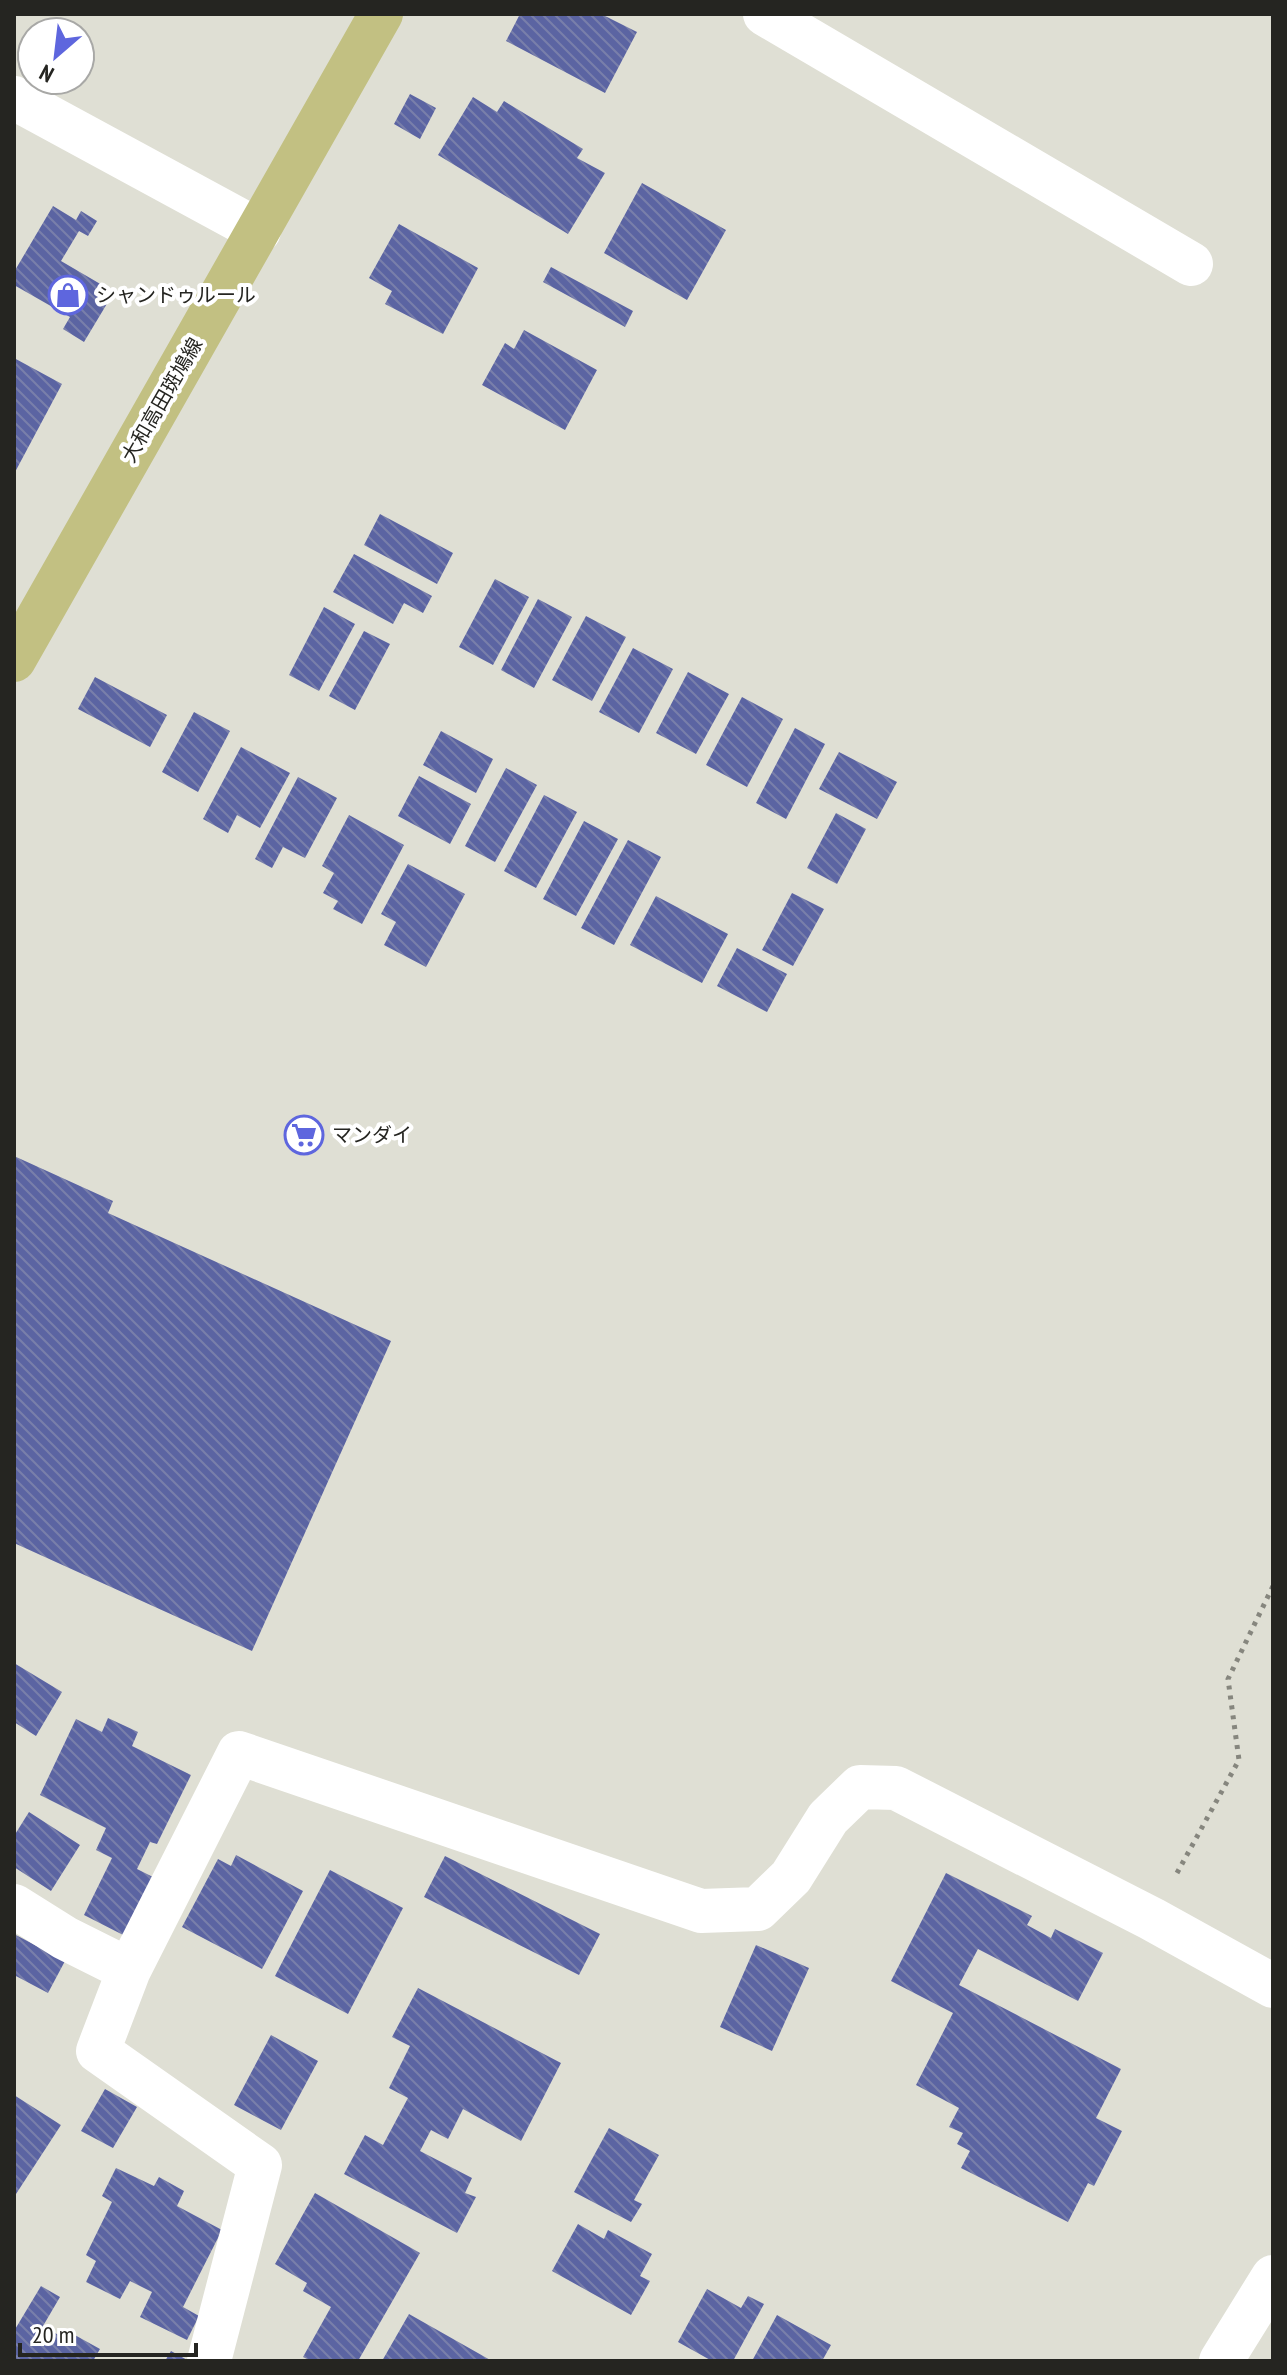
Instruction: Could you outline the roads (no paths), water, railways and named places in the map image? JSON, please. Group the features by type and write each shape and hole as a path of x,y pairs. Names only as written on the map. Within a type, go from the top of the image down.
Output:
{"main road":[{"name":"大和高田斑鳩線","path":"14,660 381,14"}],"street":[{"path":"765,14 1191,264"},
{"path":"14,98 259,231"},
{"path":"209,2361 260,2165 98,2051 129,1970 239,1753 701,1911 758,1909 791,1877 828,1818 860,1787 896,1788 1152,1919 1273,1986"},
{"path":"14,1906 65,1938 129,1970"},
{"path":"1221,2361 1273,2277"}],"place":[{"name":"シャンドゥルール","path":"68,295"},
{"name":"マンダイ","path":"304,1135"}]}
